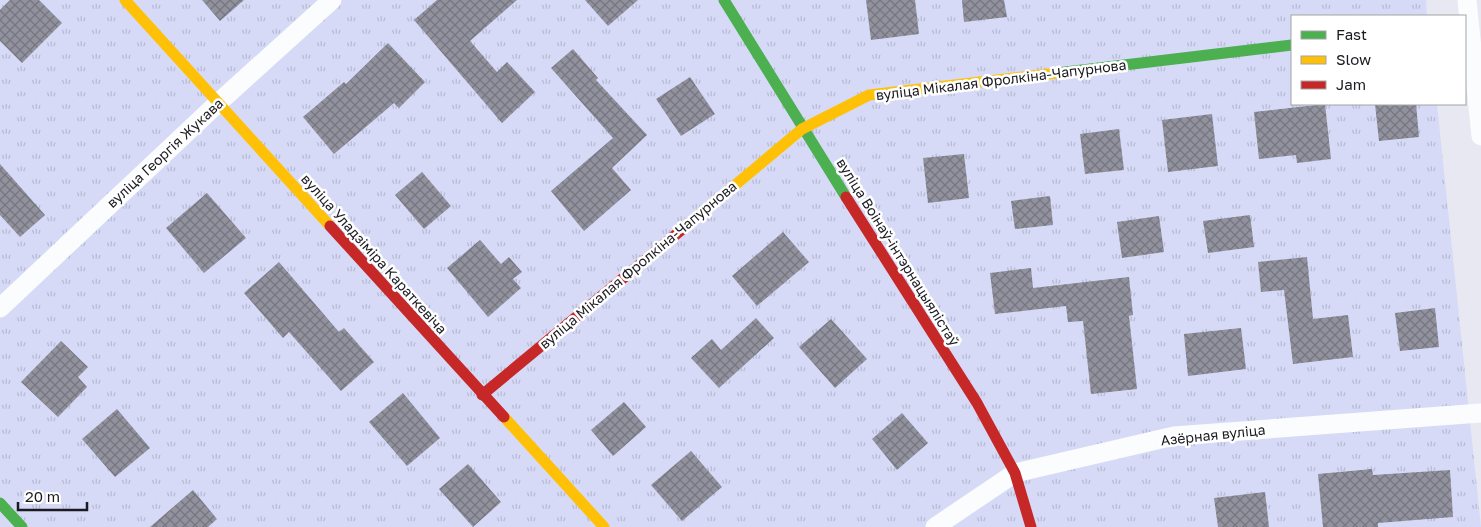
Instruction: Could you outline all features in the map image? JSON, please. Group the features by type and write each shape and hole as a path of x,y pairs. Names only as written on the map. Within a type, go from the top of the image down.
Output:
{"street":[{"name":"вуліца Уладзіміра Караткевіча","path":"124,0 604,527"},
{"name":"вуліца Георгія Жукава","path":"0,308 218,103 332,0"},
{"name":"вуліца Воінаў-інтэрнацыялістаў","path":"724,0 802,129 977,404 1016,473 1030,527"},
{"path":"1466,0 1467,25 1481,136"},
{"name":"вуліца Мікалая Фролкіна-Чапурнова","path":"482,395 802,129 869,95 1291,45"},
{"name":"Азёрная вуліца","path":"935,527 1016,473 1174,436 1481,413"},
{"path":"0,502 22,527"}],"green space":[{"path":"0,0 1426,0 1427,15 1291,15 1291,105 1437,105 1481,527 0,527"}],"building":[{"path":"10,0 39,0 62,23 22,63 0,41 0,10"},
{"path":"202,0 244,0 220,21"},
{"path":"437,0 517,0 470,41 497,72 507,62 535,92 502,123 414,20"},
{"path":"585,0 638,0 608,26"},
{"path":"866,0 915,0 919,34 871,40"},
{"path":"962,0 1004,0 1007,17 964,22"},
{"path":"388,43 425,82 399,108 394,103 334,154 303,117 344,82 346,84"},
{"path":"573,49 598,78 596,80 647,135 612,168 631,190 584,231 551,191 613,138 551,68"},
{"path":"690,77 715,114 681,136 656,99"},
{"path":"1325,105 1331,159 1297,163 1296,155 1259,159 1254,112"},
{"path":"1375,105 1416,105 1419,137 1379,141"},
{"path":"1212,114 1218,166 1168,172 1162,120"},
{"path":"1119,129 1124,170 1085,174 1080,134"},
{"path":"964,154 969,198 928,203 923,158"},
{"path":"0,164 45,215 20,237 0,215"},
{"path":"422,172 451,206 424,229 395,195"},
{"path":"207,193 246,238 204,273 166,228"},
{"path":"1050,196 1053,225 1015,229 1011,201"},
{"path":"1250,215 1254,247 1208,253 1203,221"},
{"path":"1159,216 1164,252 1122,258 1117,222"},
{"path":"783,232 809,262 757,306 732,276"},
{"path":"480,240 501,264 509,257 522,272 513,279 521,288 488,317 447,268"},
{"path":"1307,257 1313,319 1348,315 1353,357 1293,364 1284,290 1261,292 1258,262"},
{"path":"279,262 339,332 344,328 374,362 341,391 289,332 283,338 244,293"},
{"path":"1031,268 1033,288 1129,277 1133,315 1129,316 1137,389 1091,394 1083,321 1068,322 1066,306 995,314 990,273"},
{"path":"1435,308 1439,347 1400,351 1395,313"},
{"path":"756,318 774,338 719,388 691,358 712,339 721,350"},
{"path":"831,319 867,359 835,388 799,347"},
{"path":"1241,328 1246,369 1188,376 1184,334"},
{"path":"61,341 88,367 78,377 87,387 58,417 21,382"},
{"path":"403,393 440,438 407,466 369,422"},
{"path":"624,402 646,427 613,456 591,430"},
{"path":"117,409 150,448 115,477 82,439"},
{"path":"902,413 928,443 897,470 872,439"},
{"path":"691,451 722,487 682,521 651,485"},
{"path":"468,464 501,502 473,527 439,489"},
{"path":"1372,469 1373,475 1450,470 1453,517 1378,523 1378,527 1323,527 1318,474"},
{"path":"193,490 217,519 208,527 150,527"},
{"path":"1265,492 1269,527 1218,527 1214,498"}],"traffic: fast":[{"path":"724,0 846,197"},
{"path":"1057,73 1291,45"},
{"path":"0,503 22,527"}],"traffic: slow":[{"path":"125,0 330,226"},
{"path":"685,227 802,129 869,95 1057,73"},
{"path":"504,417 604,527"}],"traffic: jam":[{"path":"846,197 977,403 1015,473 1031,527"},
{"path":"330,226 504,417"},
{"path":"482,395 685,227"}]}
